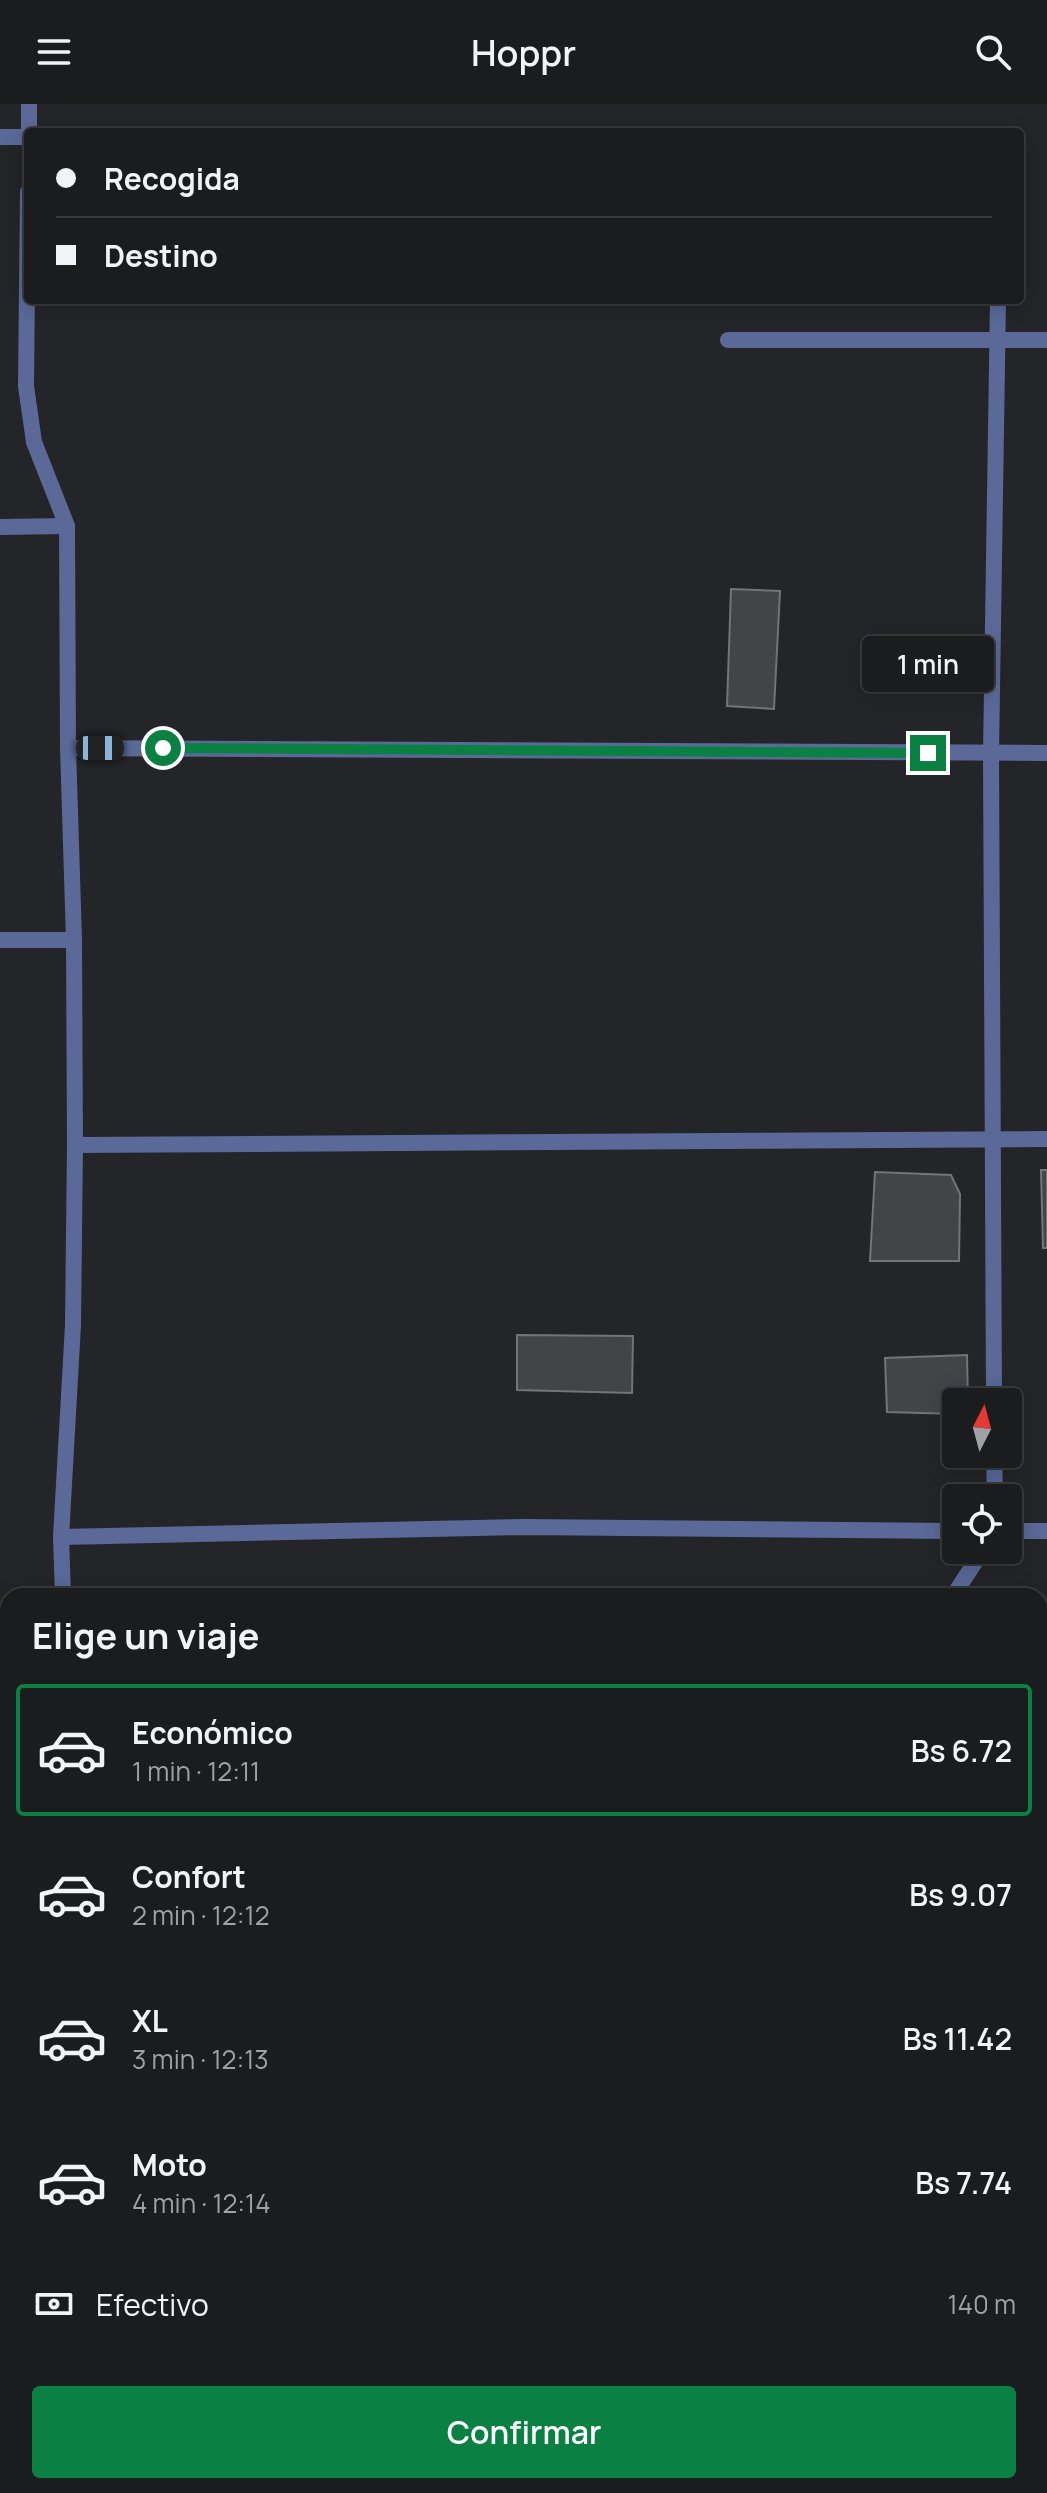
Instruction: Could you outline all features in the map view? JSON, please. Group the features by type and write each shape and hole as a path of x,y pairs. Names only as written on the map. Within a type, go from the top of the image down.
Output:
{"street":[{"path":"28,128 29,104"},
{"path":"0,137 24,134"},
{"path":"27,304 26,386 34,442 67,526 75,1145 73,1325 61,1537 63,1588"},
{"path":"994,1388 991,754 998,304"},
{"path":"728,340 1047,340"},
{"path":"0,527 67,526"},
{"path":"68,748 1047,753"},
{"path":"0,940 74,940"},
{"path":"75,1145 1047,1139"},
{"path":"61,1537 524,1527 942,1531"},
{"path":"1022,1531 1047,1531"},
{"path":"958,1588 974,1564"}],"building":[{"path":"731,589 780,591 774,709 727,706"},
{"path":"1041,1170 1047,1170 1047,1248 1043,1248"},
{"path":"875,1172 951,1175 960,1194 959,1261 870,1261"},
{"path":"517,1335 633,1336 632,1393 517,1390"},
{"path":"967,1355 968,1388 942,1388 942,1414 887,1412 885,1358"}],"route":[{"path":"163,748 928,753"}]}
